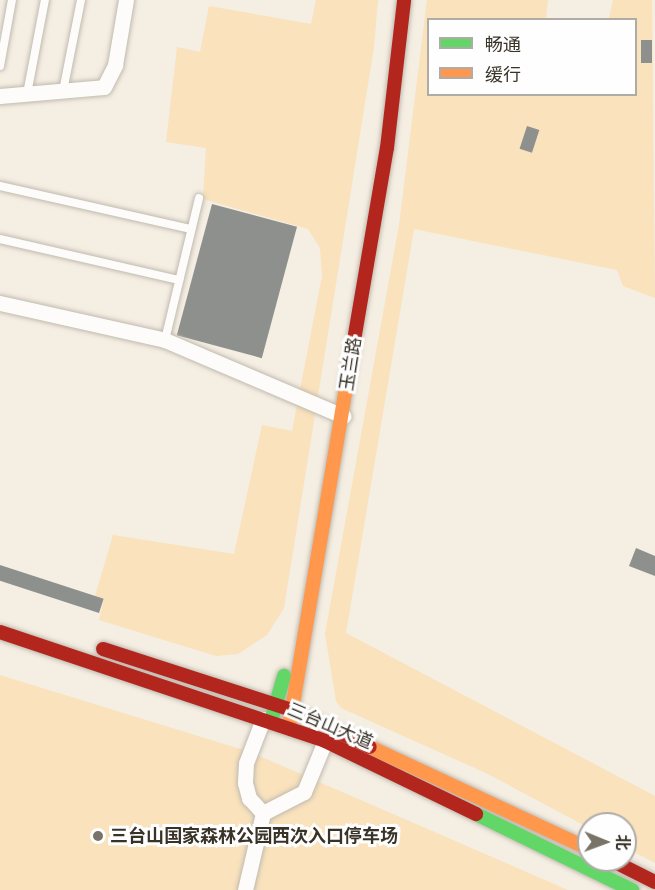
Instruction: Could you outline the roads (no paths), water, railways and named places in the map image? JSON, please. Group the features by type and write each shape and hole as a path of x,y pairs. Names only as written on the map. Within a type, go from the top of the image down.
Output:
{"street":[{"path":"0,96 104,87 110,80 126,0"},
{"name":"玉兰路","path":"263,813 249,798 245,783 246,763 277,705 339,414 385,87 393,0"},
{"name":"玉兰路","path":"289,728 339,414 393,106 404,0"},
{"path":"0,303 165,340 339,414"},
{"name":"三台山大道","path":"0,619 292,710 577,843"},
{"name":"三台山大道","path":"0,632 325,741 632,890"},
{"path":"245,890 263,813 304,792 325,741"},
{"path":"635,872 655,882"}],"lane":[{"path":"0,66 12,0"},
{"path":"27,94 45,0"},
{"path":"63,91 81,0"},
{"path":"0,186 191,229"},
{"path":"165,340 199,198"},
{"path":"0,239 179,280"}],"place":[{"name":"三台山国家森林公园西次入口停车场","path":"98,836"}]}
